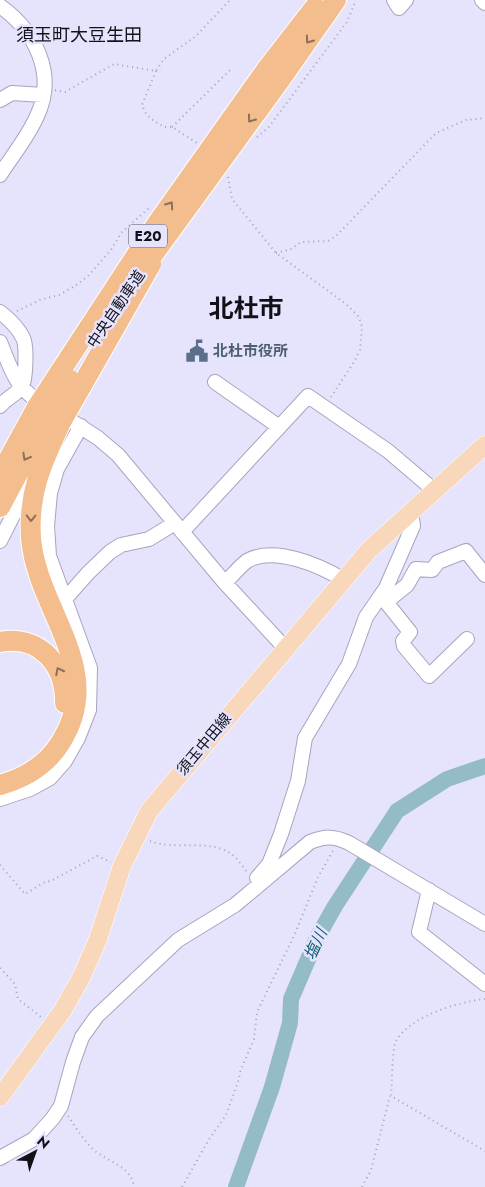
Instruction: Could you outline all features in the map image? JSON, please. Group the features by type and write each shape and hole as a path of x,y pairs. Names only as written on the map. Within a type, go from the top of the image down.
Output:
{"highway":[{"name":"中央自動車道","path":"0,475 49,415 84,356 168,234 320,0"},
{"name":"中央自動車道","path":"0,507 49,415 156,224 273,75 336,0"},
{"path":"0,785 35,770 57,748 70,726 77,699 76,671 71,654 38,574 33,556 30,518 49,415"},
{"path":"0,642 19,641 44,651 59,669 66,694 61,720 50,740 33,757 19,767 0,774"}],"main road":[{"name":"須玉中田線","path":"0,1097 52,1025 82,976 95,946 122,866 150,811 368,550 485,445"}],"street":[{"path":"394,0 399,8 406,0"},
{"path":"482,0 485,4"},
{"path":"0,6 19,21 37,46 42,60 43,91 34,124 0,175"},
{"path":"0,100 12,93 43,91"},
{"path":"0,406 21,388 24,379 24,339 3,314"},
{"path":"0,342 21,388 28,395 81,426 118,455 225,583 286,649"},
{"path":"215,382 278,426"},
{"path":"66,598 110,552 121,544 149,539 179,528 308,396 388,451 435,491"},
{"path":"0,798 30,789 50,778 66,761 89,710 90,668 66,598 49,556 47,526 50,493 57,469 81,426"},
{"path":"0,541 31,478 41,465"},
{"path":"383,600 386,588 413,526 411,512"},
{"path":"251,892 249,888 269,864 280,834 298,781 305,738 349,664 366,618 383,600 407,585 416,569 432,570 438,562 466,551 485,575"},
{"path":"225,583 247,561 261,556 301,559 327,569 344,580"},
{"path":"383,600 410,632 403,641 404,646 429,676 467,640"},
{"path":"0,1158 34,1139 61,1106 72,1062 82,1036 97,1016 178,940 251,892 310,842 323,837 336,837 350,843 485,924"},
{"path":"424,886 419,932 485,984"}],"path":[{"path":"199,145 172,127 164,127 154,121 146,114 142,105 156,71 164,59 196,36 230,0"},
{"path":"256,138 268,128 347,22 356,0"},
{"path":"43,91 65,92 114,64 156,71"},
{"path":"172,127 232,68"},
{"path":"276,253 291,249 301,242 328,241 336,236 436,133 466,120 485,118"},
{"path":"227,171 232,199 276,253 346,304 359,317 362,327 360,350 336,387 326,409"},
{"path":"3,314 75,286 106,255 121,234 152,205"},
{"path":"137,834 163,845 201,846 221,850 235,857 251,876"},
{"path":"182,1187 208,1140 226,1115 240,1079 240,1072 254,1039 257,1012 294,936 318,876 333,852 336,837"},
{"path":"0,865 25,894 97,856 122,866"},
{"path":"0,968 15,984 18,999 52,1025"},
{"path":"362,1187 371,1170 390,1096 396,1042 409,1026 425,1015 439,1012 458,1003 485,999"},
{"path":"390,1096 485,1151"},
{"path":"61,1106 82,1137 95,1151 127,1170 133,1179 134,1187"}],"waterway":[{"name":"塩川","path":"236,1187 272,1087 290,1023 291,999 318,936 335,906 397,811 447,779 485,766"}],"place":[{"name":"北杜市役所","path":"197,351"}],"district":[{"name":"須玉町大豆生田","path":"79,35"},
{"name":"北杜市","path":"246,308"}]}
